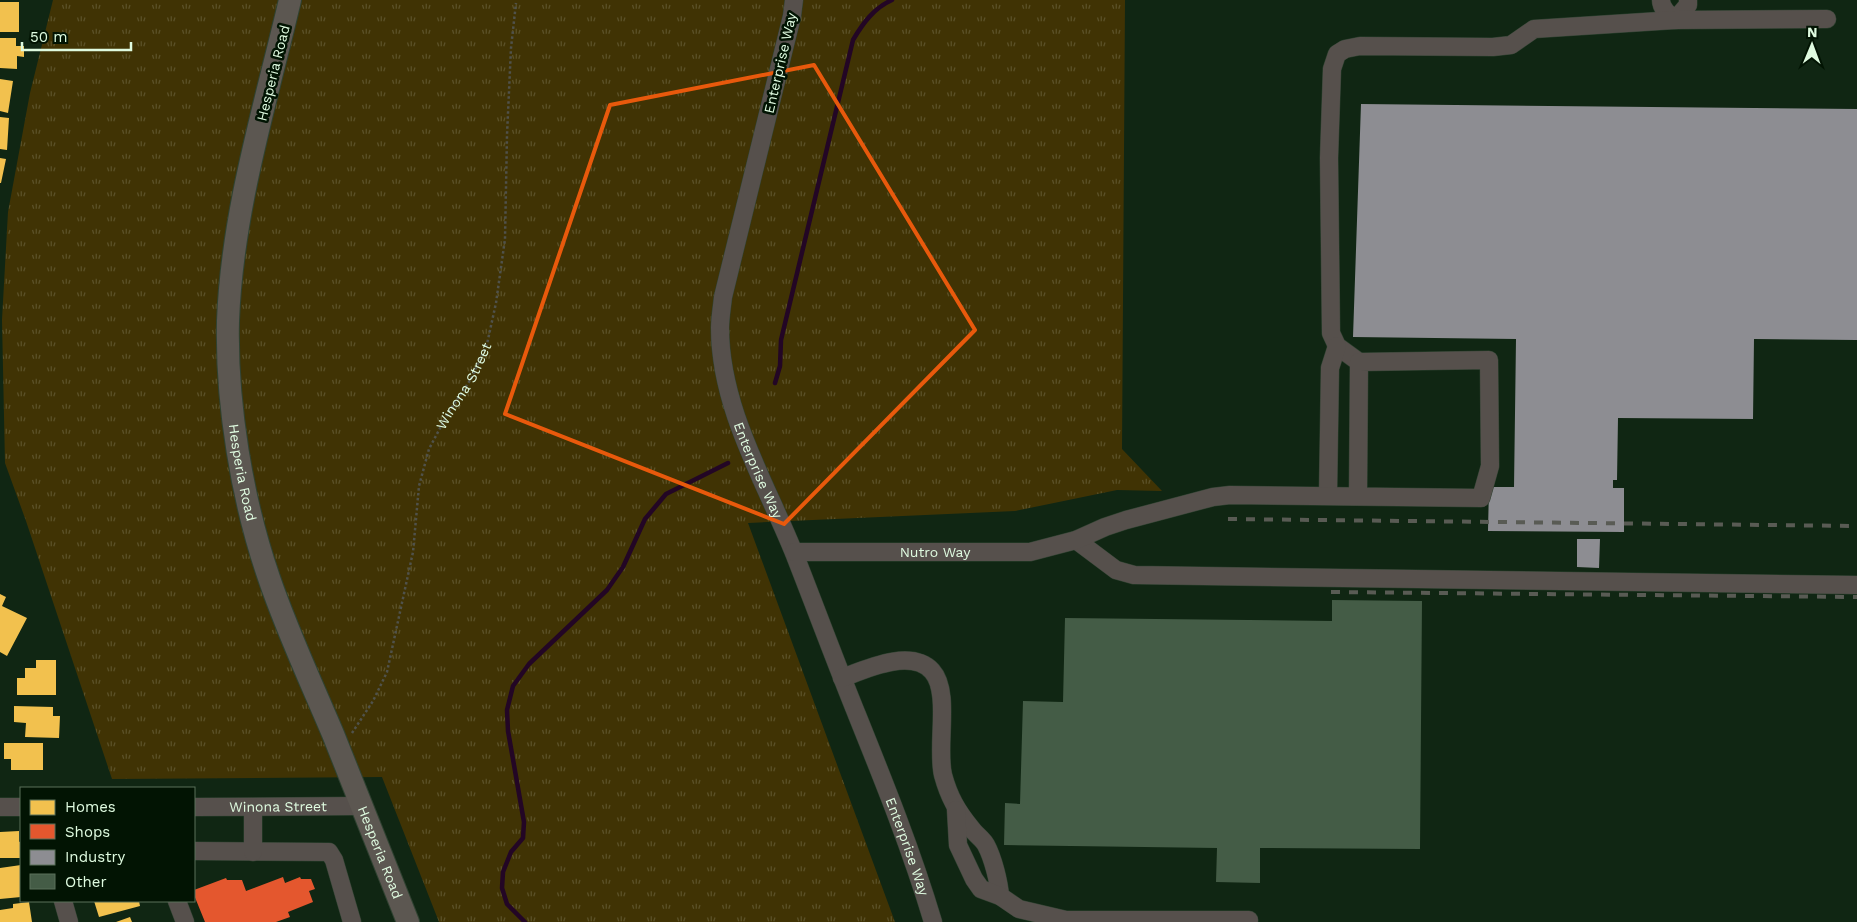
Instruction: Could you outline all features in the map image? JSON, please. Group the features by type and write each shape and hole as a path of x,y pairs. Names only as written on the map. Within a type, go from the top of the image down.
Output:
{"main road":[{"name":"Hesperia Road","path":"290,0 241,203 228,322 230,381 236,440 250,510 269,578 408,922"}],"street":[{"name":"Enterprise Way","path":"794,0 723,298 720,328 723,358 738,424 794,552 919,874 933,922"},
{"path":"1661,0 1664,9 1675,20"},
{"path":"1675,20 1688,5 1688,0"},
{"path":"1358,496 1358,362 1336,346 1331,333 1329,158 1332,69 1337,54 1346,49 1360,46 1493,47 1511,45 1534,29 1675,20 1827,19"},
{"path":"1328,495 1330,368 1336,346"},
{"name":"Nutro Way","path":"794,552 1030,552 1076,540 1105,527 1213,497 1252,494 1481,498 1490,466 1489,360 1358,362"},
{"path":"1076,540 1116,570 1134,575 1857,584"},
{"path":"842,678 893,661 910,661 932,670 942,694 942,767 948,791 956,810 986,844 1000,885 1000,896"},
{"name":"Winona Street","path":"195,807 361,806"},
{"path":"0,807 20,807"},
{"path":"253,852 254,808"},
{"path":"956,810 958,845 974,879 981,889 1000,896 1019,909 1066,920 1249,920"},
{"path":"195,851 329,852 334,860 352,922"},
{"path":"63,902 69,922"},
{"path":"177,902 186,922"}],"path":[{"name":"Winona Street","path":"340,751 373,701 387,672 413,552 419,486 429,449 448,413 471,379 487,344 496,303 505,239 511,48 516,3"}],"highlighted area":[{"path":"814,65 975,330 784,524 505,414 610,105"}],"green space":[{"path":"53,0 1125,0 1122,449 1162,491 1117,490 1015,511 748,523 895,922 439,922 382,777 112,779 5,463 2,320 8,212 30,93"}],"building: Homes":[{"path":"0,2 19,2 19,32 0,32"},
{"path":"0,38 16,38 16,46 24,46 24,57 17,56 17,69 0,68"},
{"path":"0,79 13,81 8,113 0,111"},
{"path":"0,117 9,118 7,150 0,149"},
{"path":"0,158 6,159 1,183 0,183"},
{"path":"0,594 6,597 2,606 27,618 7,656 0,652"},
{"path":"36,660 56,660 56,695 17,695 17,678 25,678 25,668 36,668"},
{"path":"14,706 53,707 53,716 60,716 59,738 25,737 26,723 14,722"},
{"path":"4,743 43,743 43,770 11,770 11,759 4,759"},
{"path":"19,831 20,858 0,858 0,832"},
{"path":"20,865 20,897 0,899 0,868"},
{"path":"29,902 32,922 0,922 0,910 13,908 13,904"},
{"path":"94,902 139,902 140,906 99,917"},
{"path":"130,917 132,922 116,922"}],"building: Shops":[{"path":"283,877 285,883 300,877 301,879 311,879 315,889 309,891 313,902 288,912 290,917 276,922 205,922 195,897 195,890 226,878 227,880 242,880 246,891"}],"building: Industry":[{"path":"1361,104 1857,109 1857,340 1754,339 1753,419 1618,418 1617,480 1613,480 1613,488 1624,488 1624,532 1488,531 1489,487 1514,487 1516,339 1353,337"},
{"path":"1577,539 1600,539 1599,568 1577,567"}],"building: Other":[{"path":"1332,600 1422,601 1420,849 1260,848 1260,883 1216,882 1217,848 1004,845 1005,803 1020,804 1023,701 1063,702 1065,618 1332,621"}],"waterway":[{"path":"775,383 780,366 781,340 853,40 870,17 880,7 892,0"},
{"path":"525,922 507,904 502,888 503,872 511,852 523,838 524,822 508,731 507,710 513,686 529,664 607,590 623,567 645,519 666,494 728,463"}],"railway":[{"path":"1228,519 1857,526"},
{"path":"1331,592 1857,597"}]}
